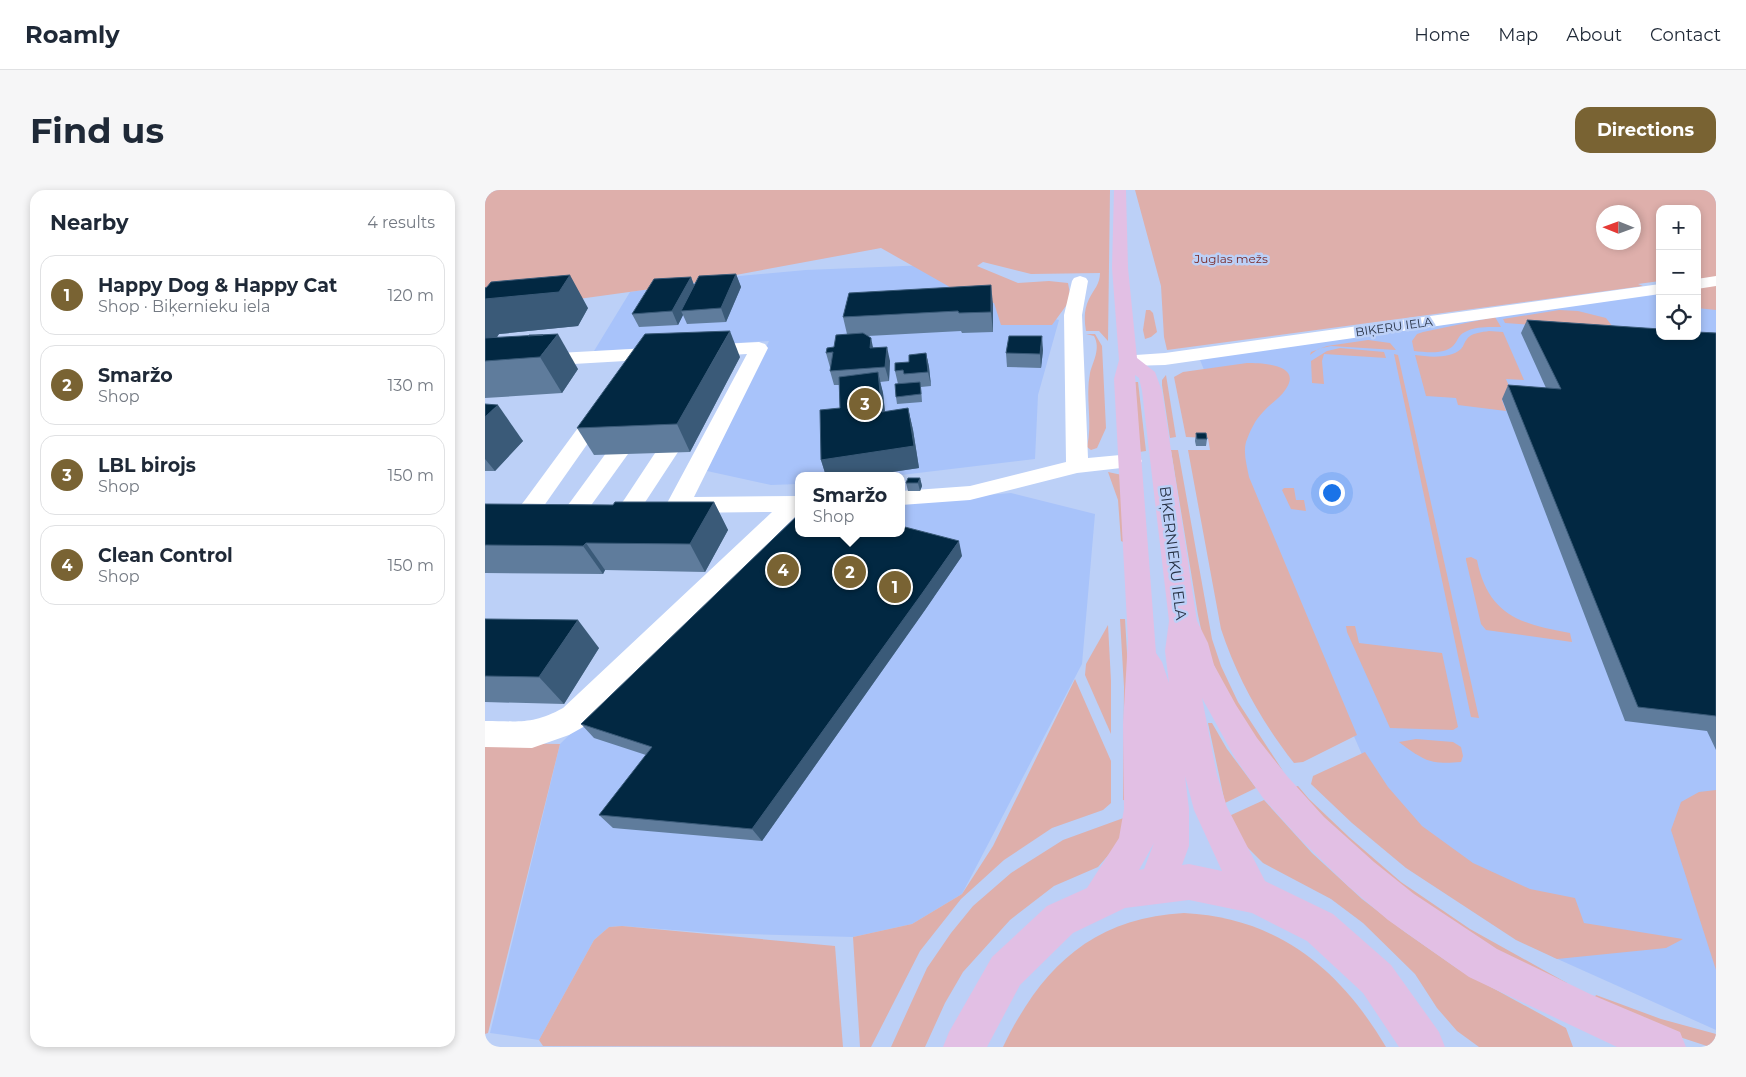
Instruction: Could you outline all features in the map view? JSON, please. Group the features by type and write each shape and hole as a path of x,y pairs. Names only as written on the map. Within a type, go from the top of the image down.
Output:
{"main road":[{"path":"1101,898 1136,843 1141,809 1139,724 1142,642 1124,379 1128,360 1120,268 1120,190"},
{"name":"BIĶERNIEKU IELA","path":"1128,360 1148,376 1183,621 1179,651 1201,775 1211,810 1252,893"},
{"path":"1131,461 1161,460"},
{"path":"1183,621 1194,643 1200,666 1225,714 1247,748 1281,794 1312,828 1361,874 1401,907 1483,963 1576,1008 1665,1047"},
{"path":"1142,642 1161,705 1172,809 1171,846 1157,883"},
{"path":"964,1047 992,991 1034,941 1058,922 1083,906 1101,898 1138,886 1176,881 1214,884 1252,893 1308,919 1343,945 1377,979 1415,1033 1440,1047"}],"street":[{"path":"1077,466 1073,315 1080,281"},
{"path":"1701,283 1716,281"},
{"name":"BIĶERU IELA","path":"1128,360 1165,359 1656,290"},
{"path":"485,362 759,348 678,505"},
{"path":"640,353 618,385 524,505 795,504"},
{"path":"632,505 667,452"},
{"path":"579,506 617,454"},
{"path":"905,498 969,493 1077,466 1131,461"},
{"path":"485,734 532,735 558,726 574,717 795,505"}],"shaded area":[{"path":"928,265 1002,306 1059,320 1038,395 1035,459 905,475 905,472 795,472 795,484 771,485 707,471 769,341 594,351 630,292 739,276 806,270"},
{"path":"1716,277 1716,1030 1553,957 1407,858 1326,672 1196,350 1656,286 1656,340 1701,340 1701,279"},
{"path":"1011,493 1095,514 1082,664 962,894 912,924 853,937 711,933 622,926 609,927 594,940 539,1040 490,1033 560,744 795,515 795,537 905,537 905,502"}],"green space":[{"path":"485,190 1110,190 1108,341 1099,331 1086,331 1085,327 1086,307 1098,283 1100,273 1031,274 983,262 977,266 1018,283 1049,281 1068,283 1071,299 1052,325 1001,325 994,303 971,299 881,248 687,284 485,312"},
{"name":"Juglas mežs","path":"1135,190 1716,190 1716,277 1701,279 1701,205 1656,205 1656,282 1638,284 1643,286 1167,350 1164,337 1161,286"},
{"path":"1716,285 1716,310 1701,308 1701,287"},
{"path":"1146,310 1150,310 1153,313 1157,332 1145,339 1143,330"},
{"path":"1559,310 1578,311 1606,318 1616,331 1505,323 1503,319"},
{"path":"1495,317 1501,327 1483,327 1469,330 1463,333 1449,349 1434,352 1414,351 1412,341 1417,334"},
{"path":"1489,331 1503,332 1524,380 1506,379 1515,400 1502,400 1506,411 1458,405 1456,398 1426,396 1415,355 1445,356 1461,349 1471,335"},
{"path":"1086,334 1095,334 1102,346 1106,428 1097,448 1091,450 1087,447 1089,438 1088,392 1090,373 1097,346 1094,336"},
{"path":"1368,340 1390,343 1396,350 1331,346 1321,348 1327,346"},
{"path":"1340,348 1384,352 1386,358 1324,354 1322,361 1324,384 1312,383 1311,361 1327,351"},
{"path":"1394,354 1398,355 1479,718 1471,717"},
{"path":"1247,363 1272,365 1286,371 1290,376 1289,384 1283,393 1260,415 1251,430 1245,446 1246,464 1249,477 1357,735 1303,762 1294,763 1271,732 1251,699 1227,647 1221,629 1188,450 1210,450 1208,438 1186,437 1174,377 1183,372"},
{"path":"1166,375 1176,437 1170,438 1162,385 1162,380"},
{"path":"1135,382 1138,382 1146,451 1139,452"},
{"path":"1171,450 1178,450 1212,639 1221,666 1238,702 1283,771 1237,717 1204,643"},
{"path":"1108,472 1122,475 1123,542 1121,541 1118,500"},
{"path":"1284,488 1294,488 1296,500 1304,500 1306,511 1291,509 1282,490"},
{"path":"1471,557 1477,560 1482,579 1498,605 1509,614 1536,626 1570,633 1572,642 1486,630 1481,624 1466,560 1466,558"},
{"path":"1120,619 1125,619 1129,687 1131,801 1123,800 1124,687"},
{"path":"1108,625 1111,734 1085,675 1086,664"},
{"path":"1346,626 1355,626 1359,643 1442,653 1458,727 1453,730 1390,728"},
{"path":"1075,679 1111,761 1111,803 1103,810 1052,828 1004,860 961,899 920,951 871,1047 860,1047 853,937 912,924 962,894 993,846"},
{"path":"1208,723 1212,723 1227,749 1256,788 1225,803"},
{"path":"1416,739 1453,742 1461,747 1463,756 1461,762 1442,763 1427,760 1399,742"},
{"path":"485,743 560,744 488,1033 485,1034"},
{"path":"1365,752 1388,787 1422,826 1473,863 1530,889 1575,898 1584,923 1683,939 1666,948 1557,959 1516,940 1406,868 1352,823 1311,784 1313,776"},
{"path":"1298,786 1349,837 1401,882 1470,929 1567,983 1568,993 1458,934 1287,789"},
{"path":"1716,790 1716,970 1671,830 1681,802 1699,792"},
{"path":"1264,800 1312,853 1362,899 1458,969 1566,1028 1573,1047 1479,1047 1457,1031 1437,1008 1415,974 1363,923 1331,899 1263,863 1238,838 1229,816"},
{"path":"1129,816 1125,836 1098,867 1054,886 1010,920 963,972 945,1003 925,1047 891,1047 927,968 951,933 973,906 1011,873 1063,840"},
{"path":"1184,913 1218,917 1249,925 1277,937 1303,952 1348,993 1386,1047 1003,1047 1034,993 1073,952 1096,937 1122,925 1151,917"},
{"path":"622,926 835,946 843,1047 543,1046 539,1040 594,940 609,927"},
{"path":"1596,995 1661,1019 1716,1034 1716,1047 1710,1047 1646,1026 1591,1004"}],"building":[{"path":"736,274 721,308 681,311 699,276"},
{"path":"570,275 559,292 485,299 485,288 491,282"},
{"path":"691,277 672,311 632,314 654,279"},
{"path":"991,285 991,312 959,313 958,311 843,317 849,293"},
{"path":"1527,320 1656,329 1656,340 1701,340 1701,332 1716,333 1716,716 1638,707 1508,385 1561,389"},
{"path":"730,331 677,424 577,428 645,334"},
{"path":"863,333 871,338 870,348 887,347 885,367 830,371 833,352 826,353 827,348 834,347 836,335"},
{"path":"558,334 540,357 485,361 485,338"},
{"path":"1009,336 1042,336 1040,354 1006,353"},
{"path":"926,353 928,372 904,374 903,370 895,371 895,363 909,362 909,355"},
{"path":"878,372 882,412 908,408 914,446 821,460 820,410 840,408 839,377"},
{"path":"920,382 921,394 896,397 895,384"},
{"path":"485,404 498,405 485,417"},
{"path":"1196,433 1206,433 1207,439 1197,439"},
{"path":"908,478 920,478 918,483 906,483"},
{"path":"615,502 714,502 690,544 586,543 583,546 485,545 485,504 613,505"},
{"path":"795,518 795,537 905,537 905,527 959,541 752,829 599,815 652,747 581,724"},
{"path":"485,619 578,620 539,677 485,676"}],"place":[{"name":"LBL birojs","path":"865,404"},
{"name":"Clean Control","path":"783,570"},
{"name":"Smaržo","path":"850,572"},
{"name":"Happy Dog & Happy Cat","path":"895,587"}]}
